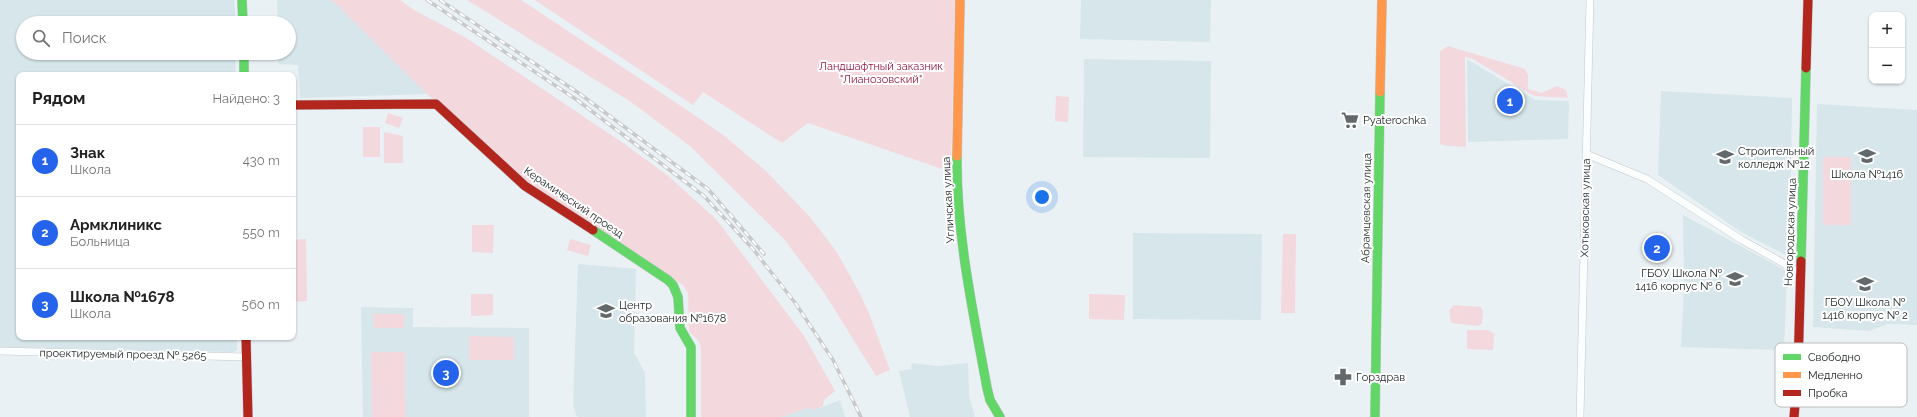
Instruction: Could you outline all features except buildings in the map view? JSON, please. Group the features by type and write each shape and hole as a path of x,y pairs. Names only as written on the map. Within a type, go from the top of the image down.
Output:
{"street":[{"path":"242,0 243,16"},
{"name":"Угличская улица","path":"960,0 957,183 959,218 987,388 990,400 1000,417"},
{"name":"Абрамцевская улица","path":"1375,417 1382,0"},
{"name":"Хотьковская улица","path":"1580,417 1590,0"},
{"name":"Новгородская улица","path":"1799,343 1808,0"},
{"path":"244,60 244,72"},
{"name":"Керамический проезд","path":"296,105 436,104 525,186 668,280 676,290 679,300 680,328 688,339 691,347 692,417"},
{"path":"1586,154 1647,179 1742,240 1801,273"},
{"path":"246,340 248,417"},
{"name":"проектируемый проезд № 5265","path":"0,351 247,357"},
{"name":"Новгородская улица","path":"1794,417 1795,407"}],"shaded area":[{"path":"0,0 234,0 235,16 16,16 16,60 236,60 235,72 16,72 16,340 237,340 237,350 233,352 0,347"},
{"path":"277,0 332,0 427,94 300,98 298,65 278,64 278,60 296,60 296,16 278,16"},
{"path":"1081,0 1211,0 1210,42 1080,39"},
{"path":"1084,59 1211,61 1210,158 1083,157"},
{"path":"1467,59 1535,100 1569,101 1568,139 1468,142"},
{"name":"Строительный колледж №12","path":"1661,91 1792,98 1790,252 1788,256 1741,232 1658,175"},
{"path":"1817,104 1917,110 1917,325 1888,324 1869,331 1813,327"},
{"name":"ГБОУ Школа № 1416 корпус № 6","path":"1683,215 1787,271 1784,343 1775,343 1775,350 1681,347 1684,288"},
{"path":"1133,233 1262,234 1261,320 1133,319"},
{"name":"Центр образования №1678","path":"578,264 636,269 634,353 645,373 646,417 577,417 573,405"},
{"path":"361,307 413,308 413,327 529,328 529,417 363,417"},
{"path":"912,363 937,366 968,363 969,396 975,417 910,417 899,371 911,369"},
{"path":"840,400 845,417 781,417 810,407 812,411"}],"green space":[{"path":"332,0 400,0 414,10 463,36 623,143 667,175 716,219 804,336 835,391 824,400 823,406 812,411 810,407 781,417 701,417 701,349 699,341 689,332 688,293 683,285 537,190 427,94"},
{"path":"467,0 521,0 690,112 723,135 765,170 810,217 836,251 869,313 890,370 876,376 825,294 784,239 690,146 631,102"},
{"name":"Ландшафтный заказник \"Лианозовский\"","path":"535,0 955,0 951,172 808,123 782,143 703,92 693,105"},
{"path":"1448,46 1525,69 1528,75 1528,89 1542,93 1557,86 1566,90 1568,98 1534,96 1473,59 1465,57 1466,147 1440,144 1440,51"},
{"path":"1056,96 1069,97 1068,122 1055,121"},
{"path":"388,113 403,118 399,128 385,123"},
{"path":"363,127 380,127 380,157 363,157"},
{"path":"384,132 403,136 403,163 384,163"},
{"path":"1823,157 1851,157 1851,225 1823,225"},
{"path":"472,225 494,225 493,253 472,252"},
{"path":"1283,234 1296,234 1295,313 1281,313"},
{"path":"306,239 307,301 296,302 296,240"},
{"path":"570,239 591,245 588,256 567,250"},
{"path":"471,294 493,294 493,315 471,316"},
{"path":"1089,294 1125,295 1124,320 1089,319"},
{"path":"1454,305 1481,307 1483,312 1482,323 1478,326 1451,323 1449,310"},
{"path":"373,314 404,314 404,328 374,328"},
{"path":"1467,330 1488,330 1494,334 1493,350 1467,349"},
{"path":"469,336 514,337 514,360 469,360"},
{"path":"371,352 405,352 406,417 372,417"}],"railway":[{"path":"427,0 577,100 704,196 753,249 796,304 833,360 861,417"},
{"path":"440,0 580,94 708,189 764,254"}],"traffic: fast":[{"path":"242,0 243,16"},
{"path":"244,60 244,72"},
{"path":"1801,261 1806,68"},
{"path":"1375,417 1380,92"},
{"path":"957,156 959,214 966,272 987,388 990,400 1000,417"},
{"path":"593,230 668,280 673,285 678,297 680,328 691,347 691,417"}],"traffic: slow":[{"path":"957,156 960,0"},
{"path":"1380,92 1382,0"}],"traffic: jam":[{"path":"1806,68 1808,0"},
{"path":"296,105 436,104 525,186 593,230"},
{"path":"1799,343 1801,261"},
{"path":"246,340 248,417"},
{"path":"1794,417 1795,407"}],"place":[{"name":"Знак","path":"1510,101"},
{"name":"Pyaterochka","path":"1350,120"},
{"name":"Школа №1416","path":"1867,156"},
{"name":"Строительный колледж №12","path":"1725,157"},
{"name":"Армклиникс","path":"1657,248"},
{"name":"ГБОУ Школа № 1416 корпус № 6","path":"1735,279"},
{"name":"ГБОУ Школа № 1416 корпус № 2","path":"1865,284"},
{"name":"Центр образования №1678","path":"606,311"},
{"name":"Школа №1678","path":"446,373"},
{"name":"Горздрав","path":"1343,377"}]}
